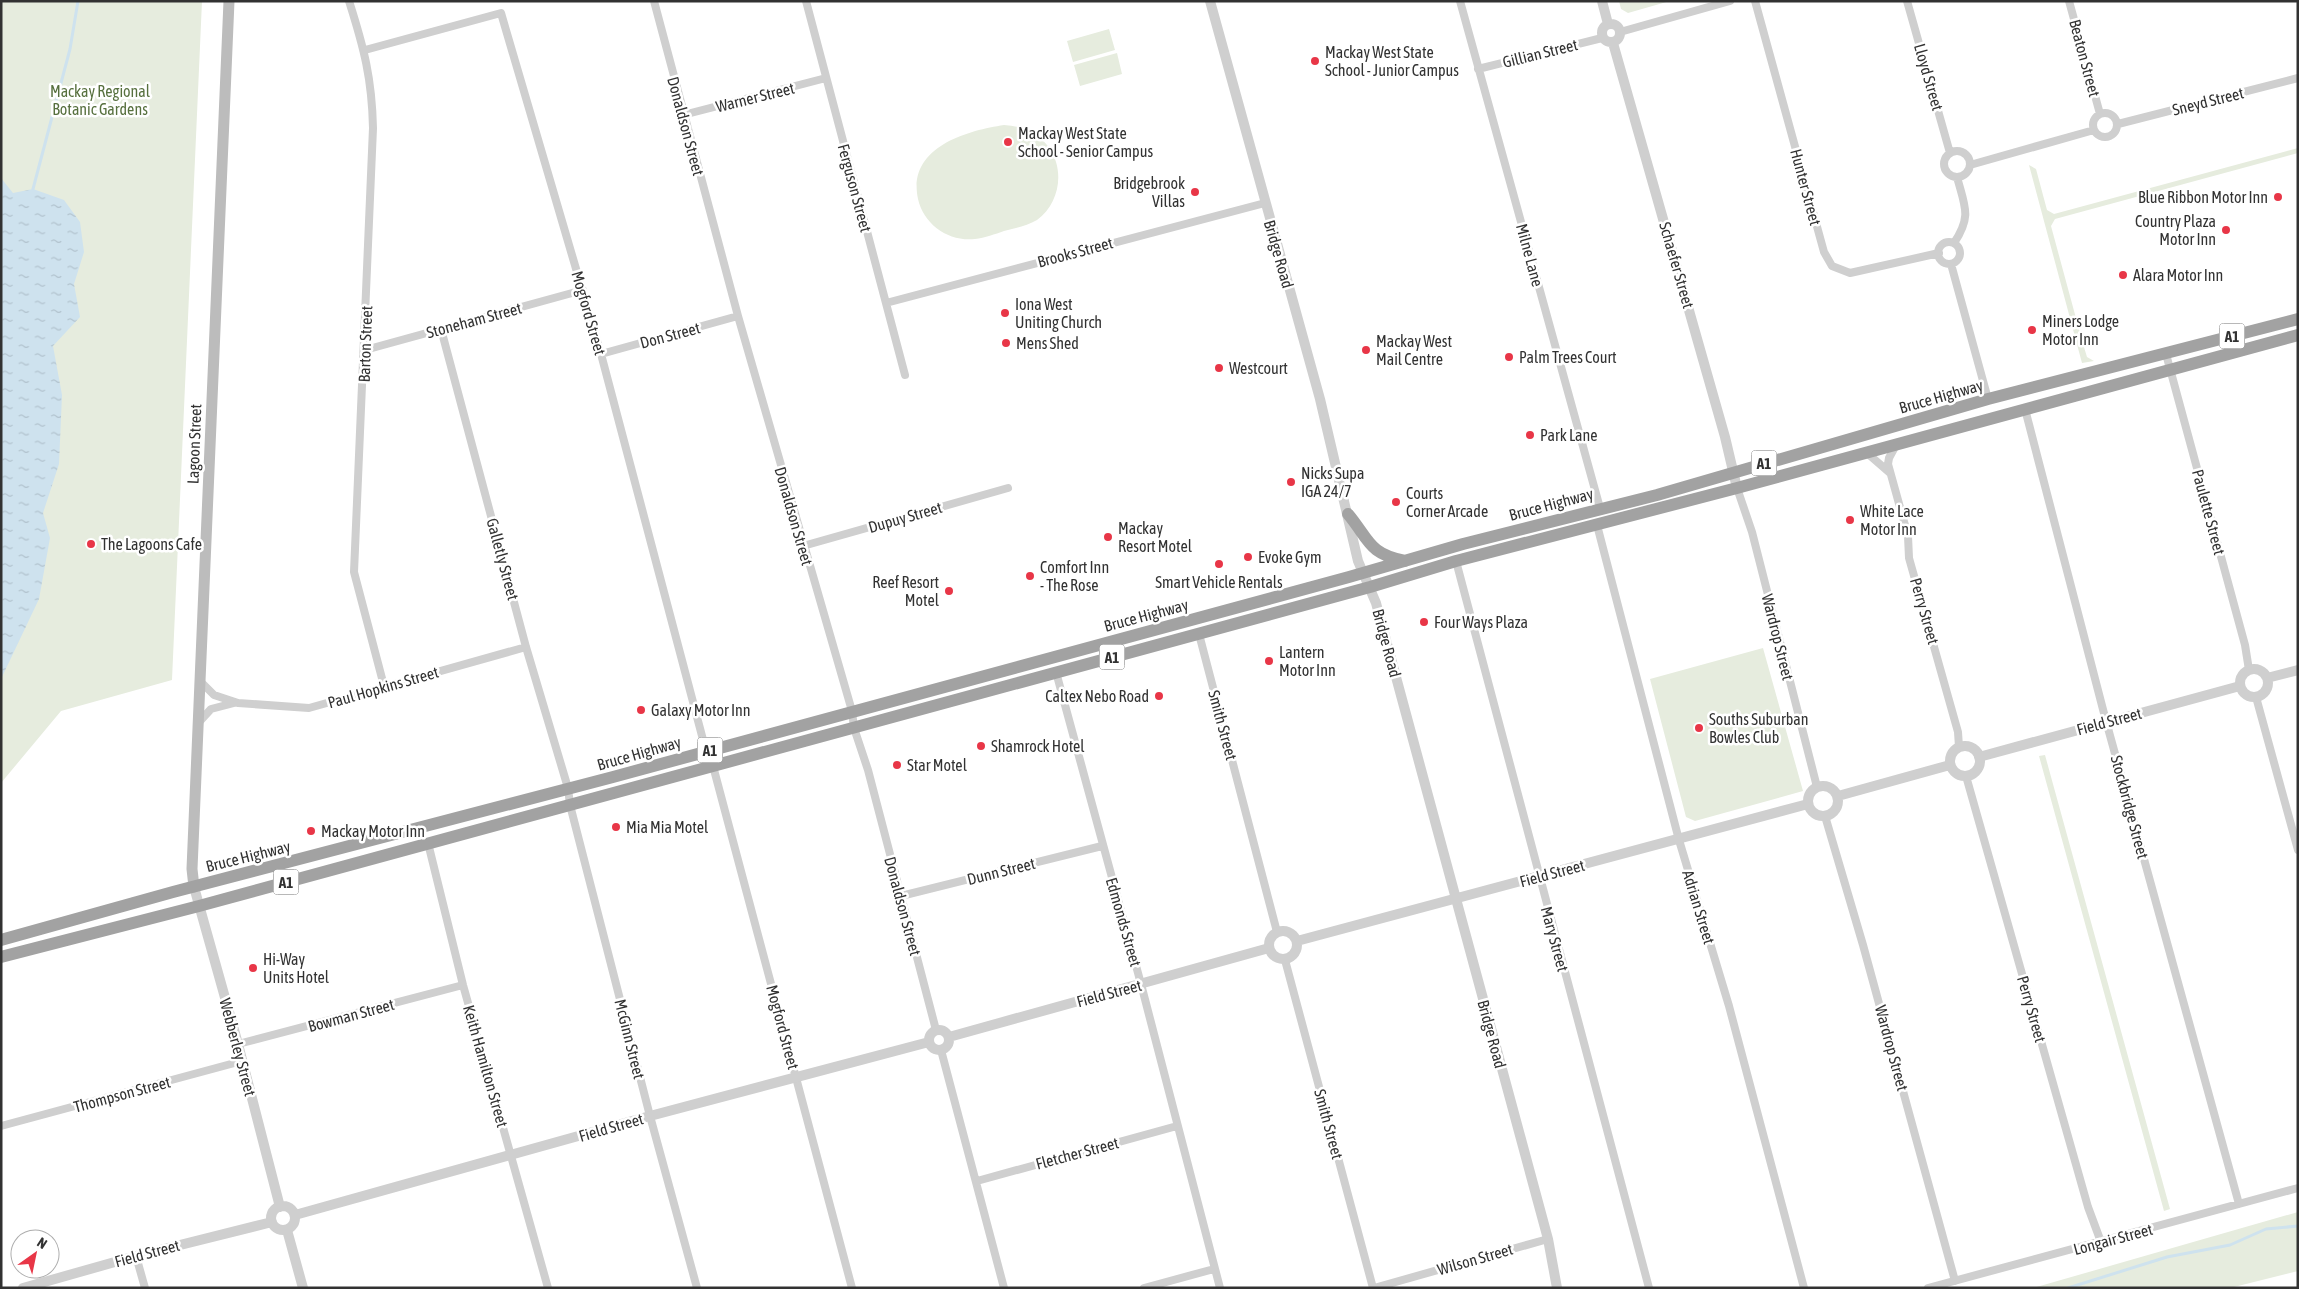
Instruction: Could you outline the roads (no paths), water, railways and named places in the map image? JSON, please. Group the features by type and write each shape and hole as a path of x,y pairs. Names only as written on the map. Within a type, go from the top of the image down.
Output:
{"highway":[{"name":"Bruce Highway","path":"1,940 852,712 1463,544 1600,508 1658,495 1988,399 2298,318"},
{"name":"Bruce Highway","path":"1,958 854,728 1456,562 2298,336"},
{"path":"1348,514 1361,529 1365,540 1372,547 1393,559 1405,561"}],"main road":[{"name":"Lagoon Street","path":"194,887 192,868 200,721 200,681 229,1"}],"street":[{"name":"Barton Street","path":"349,1 365,50 373,92 374,128 354,572 384,686"},
{"name":"Donaldson Street","path":"654,1 738,316 852,712 854,728 868,770 936,1030"},
{"name":"Ferguson Street","path":"806,1 905,375"},
{"name":"Bridge Road","path":"1210,1 1320,399 1348,514 1354,548 1376,603 1548,1239 1557,1288"},
{"name":"Milne Lane","path":"1460,1 1600,508"},
{"path":"1602,1 1608,24"},
{"path":"1620,32 1730,1"},
{"name":"Hunter Street","path":"1755,1 1824,252 1832,266 1850,273 1939,254"},
{"name":"Lloyd Street","path":"1907,1 1950,153"},
{"name":"Beaton Street","path":"2069,1 2100,114"},
{"name":"Mogford Street","path":"365,50 501,13 601,354 706,751"},
{"path":"1608,24 1618,27 1620,32 1619,39 1613,43 1607,42 1602,38 1603,28 1608,24"},
{"name":"Gillian Street","path":"1478,69 1602,38"},
{"name":"Schaefer Street","path":"1613,43 1737,488"},
{"name":"Warner Street","path":"683,115 826,78"},
{"name":"Sneyd Street","path":"2118,124 2298,78"},
{"path":"2100,114 2110,114 2118,124 2115,133 2108,138 2099,136 2094,130 2094,120 2100,114"},
{"path":"1970,164 1962,153 1950,153 1945,160 1944,168 1948,174 1957,177 1965,174 1970,164 2094,130"},
{"path":"1954,244 1962,231 1966,217 1957,177"},
{"name":"Brooks Street","path":"886,303 1265,203"},
{"path":"1943,244 1954,244 1959,249 1960,256 1951,264 1941,260 1939,254 1943,244"},
{"path":"1951,264 1988,399"},
{"name":"Stoneham Street","path":"365,350 583,290"},
{"name":"Don Street","path":"601,354 738,316"},
{"name":"Galletly Street","path":"441,329 526,647 568,788"},
{"name":"Paulette Street","path":"2166,354 2245,645 2249,670"},
{"name":"Stockbridge Street","path":"2025,409 2106,721 2239,1204"},
{"name":"Perry Street","path":"1896,445 1889,458 1908,536 1909,558 1958,732 1959,747"},
{"path":"1867,452 1892,474"},
{"name":"Dupuy Street","path":"803,546 1008,488"},
{"name":"Wardrop Street","path":"1737,488 1752,532 1816,787"},
{"name":"Adrian Street","path":"1597,525 1679,840 1729,1006 1804,1288"},
{"name":"Mary Street","path":"1456,562 1649,1288"},
{"name":"Smith Street","path":"1199,634 1277,932"},
{"name":"Paul Hopkins Street","path":"200,721 216,706 238,703 309,708 526,647"},
{"path":"2249,670 2261,671 2267,678 2266,691 2256,697 2246,694 2240,686 2242,676 2249,670"},
{"path":"2267,678 2298,670"},
{"name":"Edmonds Street","path":"1056,672 1141,984 1220,1288"},
{"name":"Paul Hopkins Street","path":"200,681 214,695 238,703"},
{"name":"Field Street","path":"1978,757 2240,686"},
{"path":"2256,697 2298,850"},
{"path":"1967,746 1978,757 1977,769 1966,776 1956,773 1950,764 1952,754 1959,747 1967,746"},
{"path":"1838,796 1950,764"},
{"name":"Mogford Street","path":"713,766 852,1288"},
{"name":"Perry Street","path":"1966,776 2088,1208 2101,1242"},
{"path":"1825,786 1831,788 1838,796 1836,810 1824,816 1814,814 1808,804 1809,793 1816,787 1825,786"},
{"name":"McGinn Street","path":"568,788 570,805 650,1116 697,1288"},
{"name":"Field Street","path":"1296,941 1808,804"},
{"name":"Wardrop Street","path":"1824,816 1863,945 1955,1281"},
{"name":"Keith Hamilton Street","path":"428,843 463,986 548,1288"},
{"name":"Dunn Street","path":"901,896 1102,846"},
{"name":"Webberley Street","path":"194,887 238,1044 280,1207"},
{"path":"1277,932 1290,933 1296,941 1295,954 1285,960 1275,957 1269,948 1270,938 1277,932"},
{"name":"Field Street","path":"949,1037 1269,948"},
{"name":"Smith Street","path":"1285,960 1373,1288"},
{"name":"Bowman Street","path":"238,1044 463,986"},
{"path":"936,1030 942,1030 949,1037 948,1045 941,1050 933,1048 929,1042 931,1033 936,1030"},
{"name":"Field Street","path":"295,1214 650,1116 929,1042"},
{"path":"941,1050 1004,1288"},
{"name":"Thompson Street","path":"1,1126 242,1061"},
{"name":"Fletcher Street","path":"977,1181 1177,1126"},
{"name":"Longair Street","path":"1928,1288 2298,1188"},
{"path":"280,1207 288,1207 295,1214 294,1224 288,1230 276,1228 272,1222 274,1211 280,1207"},
{"name":"Field Street","path":"23,1288 136,1256 272,1222"},
{"path":"288,1230 303,1288"},
{"name":"Wilson Street","path":"1373,1288 1548,1239"},
{"path":"136,1256 145,1288"},
{"path":"1144,1288 1214,1269"}],"water":[{"path":"1,178 13,193 33,189 64,200 80,222 84,252 74,284 80,317 53,346 62,395 59,464 43,513 50,538 39,599 1,679"}],"waterway":[{"path":"33,189 70,49 78,1"},
{"path":"2068,1288 2167,1257 2230,1245 2266,1229 2298,1226"}],"place":[{"name":"Mackay West State School - Junior Campus","path":"1315,61"},
{"name":"Mackay West State School - Senior Campus","path":"1008,142"},
{"name":"Bridgebrook Villas","path":"1195,192"},
{"name":"Blue Ribbon Motor Inn","path":"2278,197"},
{"name":"Country Plaza Motor Inn","path":"2226,230"},
{"name":"Alara Motor Inn","path":"2123,275"},
{"name":"Iona West Uniting Church","path":"1005,313"},
{"name":"Miners Lodge Motor Inn","path":"2032,330"},
{"name":"Mens Shed","path":"1006,343"},
{"name":"Mackay West Mail Centre","path":"1366,350"},
{"name":"Palm Trees Court","path":"1509,357"},
{"name":"Westcourt","path":"1219,368"},
{"name":"Park Lane","path":"1530,435"},
{"name":"Nicks Supa IGA 24/7","path":"1291,482"},
{"name":"Courts Corner Arcade","path":"1396,502"},
{"name":"White Lace Motor Inn","path":"1850,520"},
{"name":"Mackay Resort Motel","path":"1108,537"},
{"name":"The Lagoons Cafe","path":"91,544"},
{"name":"Evoke Gym","path":"1248,557"},
{"name":"Smart Vehicle Rentals","path":"1219,564"},
{"name":"Comfort Inn - The Rose","path":"1030,576"},
{"name":"Reef Resort Motel","path":"949,591"},
{"name":"Four Ways Plaza","path":"1424,622"},
{"name":"Lantern Motor Inn","path":"1269,661"},
{"name":"Caltex Nebo Road","path":"1159,696"},
{"name":"Galaxy Motor Inn","path":"641,710"},
{"name":"Souths Suburban Bowles Club","path":"1699,728"},
{"name":"Shamrock Hotel","path":"981,746"},
{"name":"Star Motel","path":"897,765"},
{"name":"Mia Mia Motel","path":"616,827"},
{"name":"Mackay Motor Inn","path":"311,831"},
{"name":"Hi-Way Units Hotel","path":"253,968"}],"park label":[{"name":"Mackay Regional Botanic Gardens","path":"100,100"}]}
